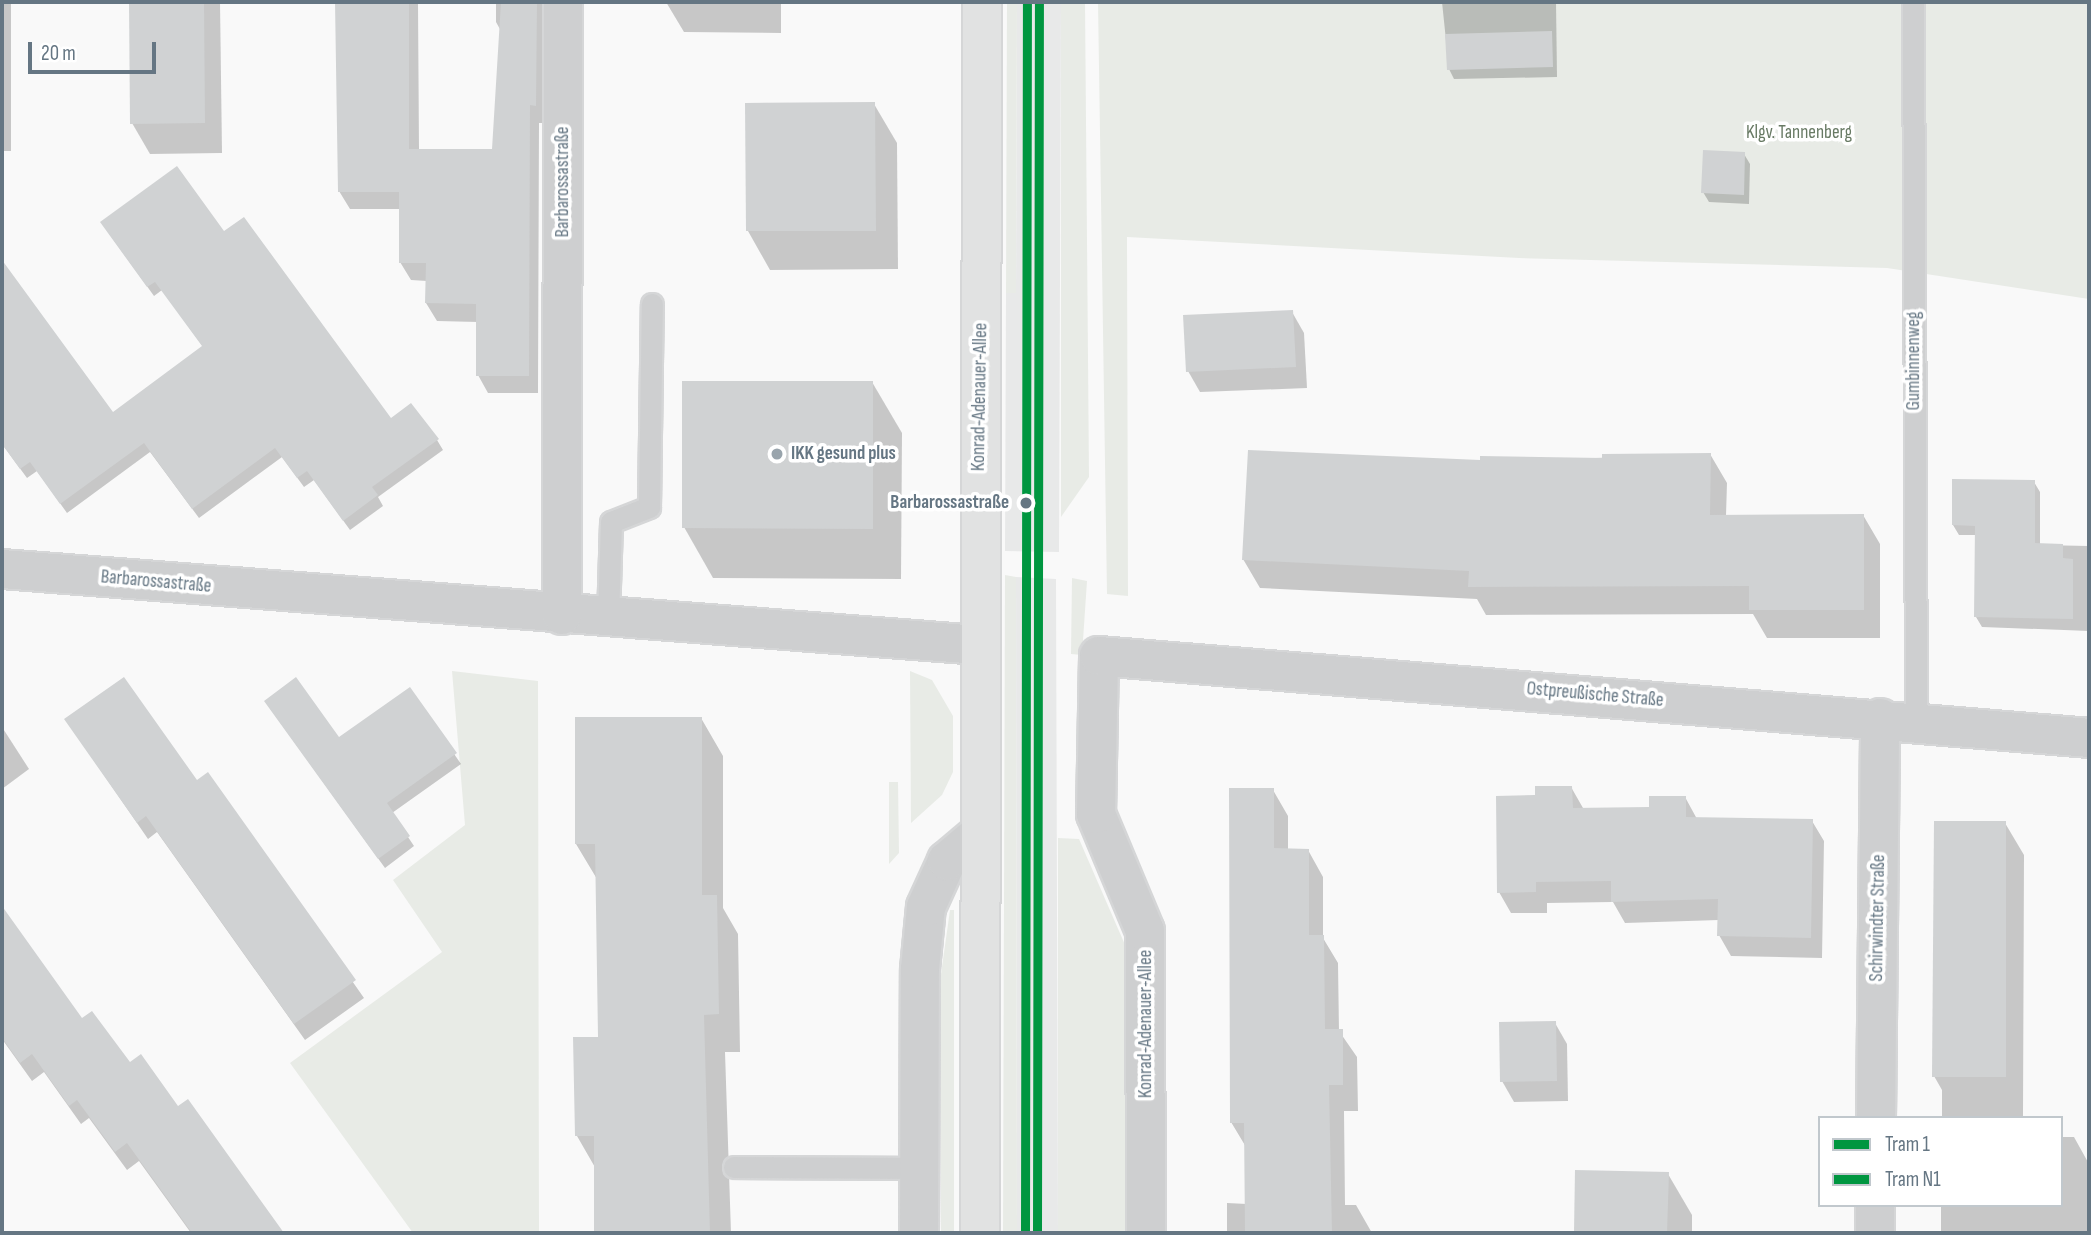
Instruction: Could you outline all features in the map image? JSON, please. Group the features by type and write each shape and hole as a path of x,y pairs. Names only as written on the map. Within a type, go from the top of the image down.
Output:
{"main road":[{"name":"Konrad-Adenauer-Allee","path":"980,1233 982,2"}],"street":[{"name":"Barbarossastraße","path":"562,615 563,2"},
{"name":"Barbarossastraße","path":"2,569 562,615 979,645"},
{"name":"Ostpreußische Straße","path":"1100,656 1898,719 2089,738"},
{"name":"Konrad-Adenauer-Allee","path":"1100,656 1096,814 1145,931 1146,1233"},
{"name":"Schirwindter Straße","path":"1876,1116 1898,719"},
{"path":"919,1233 920,969 926,907 947,861 980,833"},
{"path":"1875,1207 1875,1233"}],"lane":[{"name":"Gumbinnenweg","path":"1898,719 1913,2"},
{"path":"608,618 611,522 649,507 652,304"},
{"path":"734,1167 919,1168"}],"shaded area":[{"path":"1017,2 1061,2 1059,552 1005,551 1006,293 1016,293"},
{"path":"1016,577 1056,579 1058,1233 1017,1233"}],"green space":[{"path":"1007,2 1017,2 1016,293 1006,293"},
{"path":"1061,2 1085,2 1089,477 1061,517"},
{"name":"Klgv. Tannenberg","path":"1098,2 2089,2 2089,299 1887,268 1519,258 1127,237 1128,596 1107,594"},
{"path":"1005,575 1016,577 1017,1233 1003,1233"},
{"path":"1072,578 1087,581 1082,655 1071,654"},
{"path":"452,671 538,681 539,1233 413,1233 290,1063 442,952 393,880 465,825"},
{"path":"910,671 932,680 953,716 953,772 942,795 911,823"},
{"path":"889,782 898,782 899,853 889,864"},
{"path":"1058,838 1079,839 1129,954 1129,1233 1058,1233"},
{"path":"950,910 954,910 954,1233 941,1233 941,974"}],"building":[{"path":"129,2 204,2 205,123 130,124"},
{"path":"335,2 409,2 409,149 492,149 501,2 537,2 536,106 530,105 529,376 476,376 476,304 425,303 426,263 399,263 399,192 338,192"},
{"path":"1552,31 1553,67 1447,70 1445,34"},
{"path":"875,102 876,231 746,231 745,103"},
{"path":"1703,150 1745,152 1744,195 1701,193"},
{"path":"177,166 224,231 244,217 391,418 411,403 439,439 372,487 378,495 343,521 307,471 297,478 275,448 192,509 144,443 60,504 30,462 20,469 2,444 2,260 113,412 202,346 155,282 147,287 100,222"},
{"path":"1293,310 1296,367 1186,372 1183,315"},
{"name":"IKK gesund plus","path":"682,381 873,381 873,529 682,528"},
{"path":"1248,450 1480,460 1480,456 1602,458 1602,454 1711,453 1710,515 1864,514 1864,610 1749,610 1749,586 1468,587 1469,571 1242,560"},
{"path":"1952,479 2035,480 2035,543 2063,544 2063,558 2073,559 2073,619 1974,617 1975,526 1952,525"},
{"path":"124,677 197,780 208,772 356,980 294,1024 146,816 137,823 64,719"},
{"path":"296,677 339,737 410,687 457,753 387,803 410,836 378,859 264,701"},
{"path":"575,717 702,717 702,895 717,895 719,1014 704,1015 710,1233 594,1233 594,1136 575,1136 573,1037 598,1037 595,844 575,844"},
{"path":"1535,786 1572,786 1573,808 1649,807 1649,796 1686,796 1686,817 1813,819 1811,938 1717,936 1718,899 1611,902 1611,881 1536,882 1536,892 1497,893 1496,796 1535,795"},
{"path":"1229,788 1274,788 1274,848 1309,849 1309,935 1324,935 1325,1029 1343,1029 1343,1085 1329,1085 1332,1233 1245,1233 1244,1123 1230,1123"},
{"path":"1934,821 2006,821 2006,1077 1932,1077"},
{"path":"2,906 82,1018 92,1011 130,1062 141,1054 178,1106 188,1099 284,1233 192,1233 127,1143 115,1152 77,1100 69,1106 32,1054 20,1063 2,1038"},
{"path":"1556,1021 1557,1081 1500,1082 1499,1022"},
{"path":"1575,1170 1669,1172 1667,1233 1574,1232"}],"tram line":[{"name":"1","path":"1025,1233 1027,2"},
{"name":"N1","path":"1037,1233 1039,2"}],"place":[{"name":"IKK gesund plus","path":"777,454"},
{"name":"Barbarossastraße","path":"1026,503"}]}
